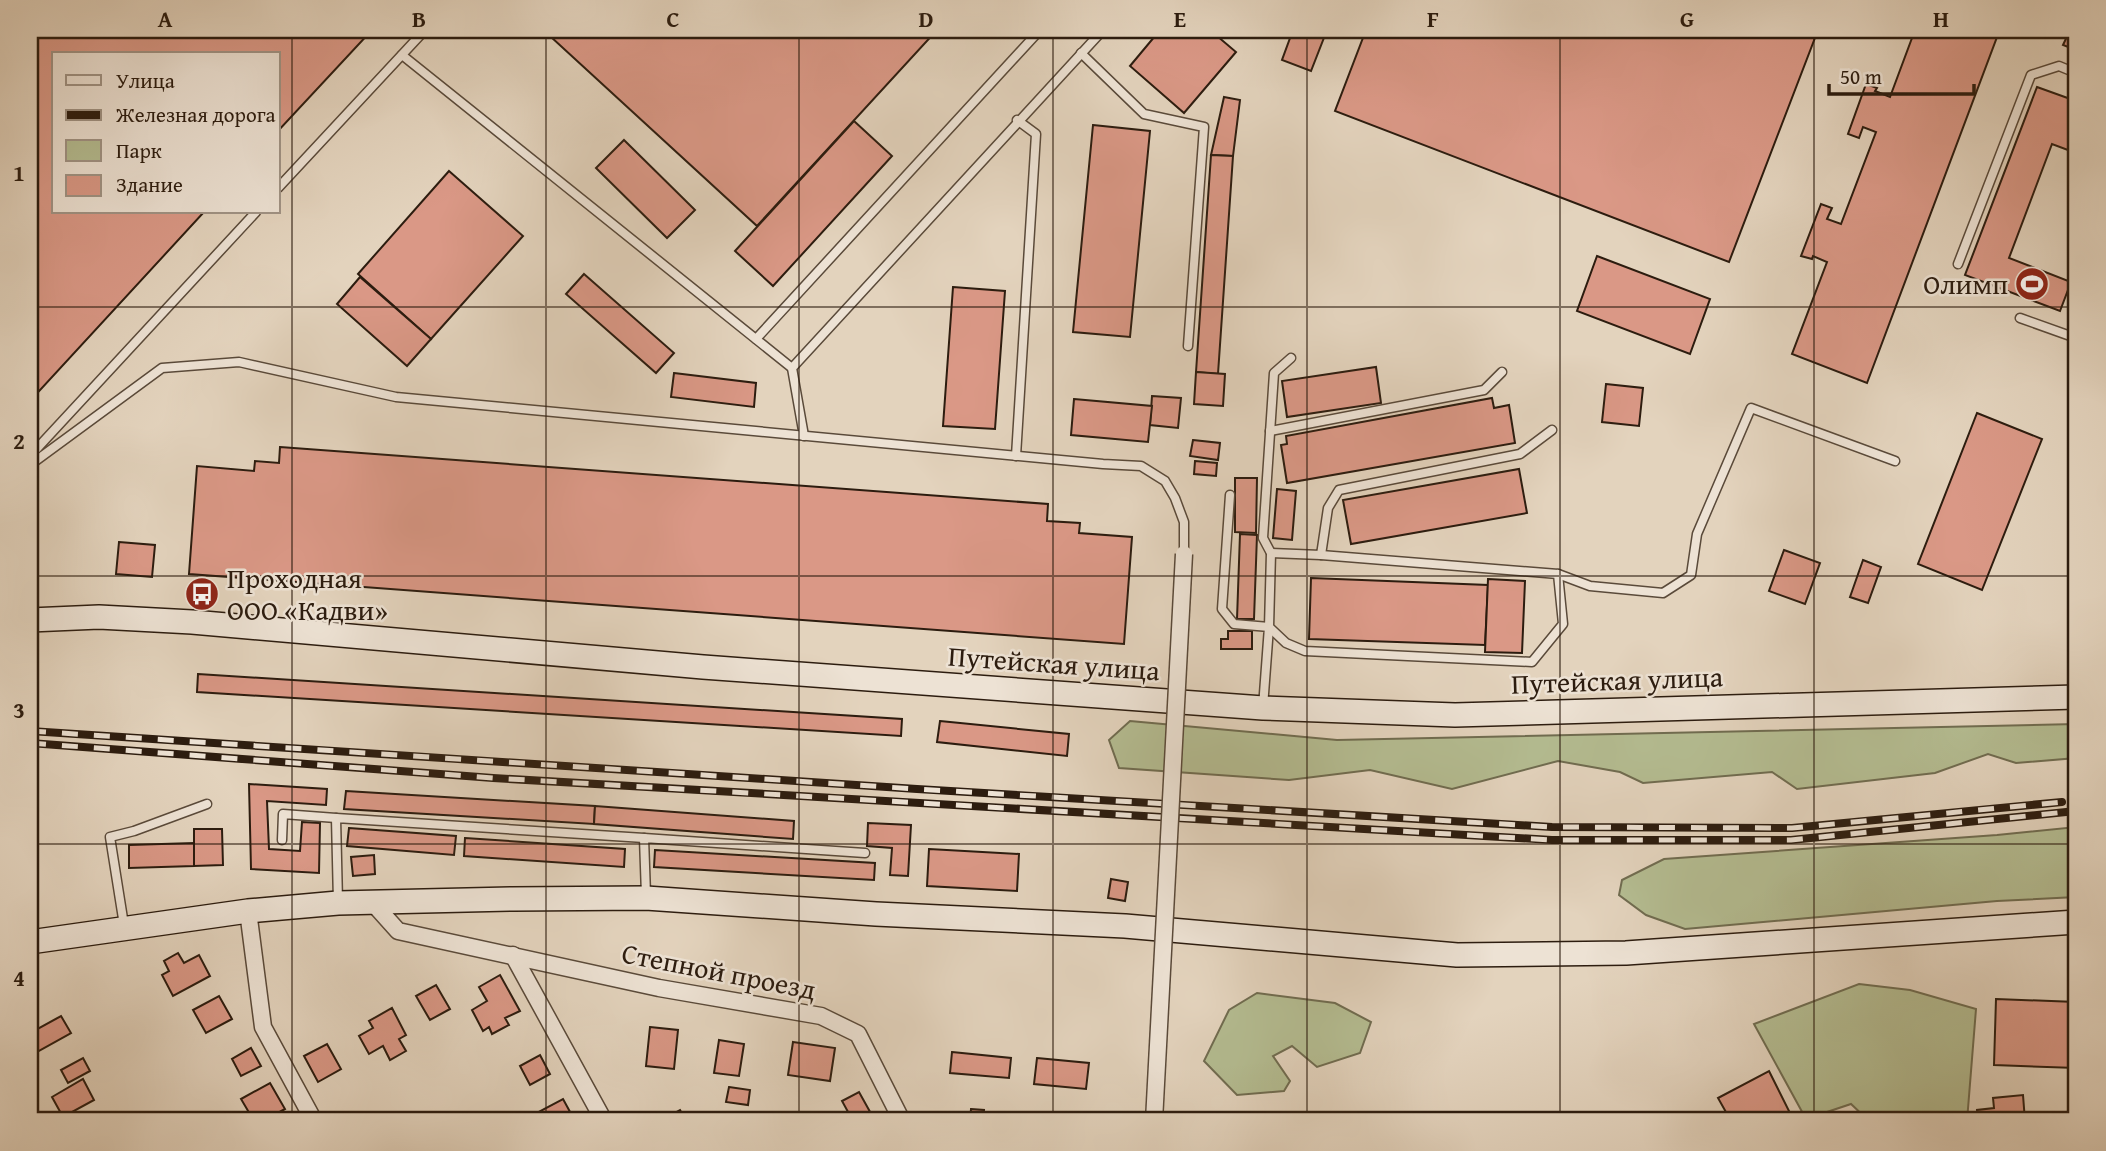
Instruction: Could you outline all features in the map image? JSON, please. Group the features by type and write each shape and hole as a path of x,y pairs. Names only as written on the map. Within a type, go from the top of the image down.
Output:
{"main road":[{"name":"Путейская улица","path":"30,621 99,617 192,622 703,667 1263,708 1455,715 2076,697"},
{"path":"30,942 248,911 338,903 646,898 876,914 1125,926 1457,955 1626,953 2076,922"}],"street":[{"path":"1154,1121 1184,554"},
{"name":"Степной проезд","path":"372,902 398,931 660,988 821,1016 858,1034 902,1121"},
{"path":"248,911 262,1027 314,1121"},
{"path":"513,955 604,1121"}],"lane":[{"path":"280,186 425,30"},
{"path":"755,339 1040,30"},
{"path":"792,368 1103,30"},
{"path":"1081,53 1144,114 1204,127 1188,346"},
{"path":"402,55 792,368 804,436"},
{"path":"1958,264 2031,75 2059,66 2076,73"},
{"path":"1016,456 1036,134 1017,121"},
{"path":"30,456 255,214"},
{"path":"2020,318 2076,338"},
{"path":"1263,708 1271,553 1263,538 1274,373 1291,358"},
{"path":"30,465 162,368 239,362 396,397 1141,466 1165,481 1175,498 1184,522 1184,554"},
{"path":"1270,431 1484,390 1502,372"},
{"path":"1271,553 1558,574 1590,586 1663,593 1691,575 1697,534 1751,408 1895,461"},
{"path":"1321,555 1328,508 1339,490 1520,454 1552,430"},
{"path":"1230,495 1222,609 1234,624 1269,627 1286,643 1305,651 1532,662 1563,624 1558,574"},
{"path":"124,928 110,837 207,804"},
{"path":"282,840 284,814 865,853"},
{"path":"336,818 338,903"},
{"path":"644,838 646,898"}],"green space":[{"path":"1130,721 1337,740 2076,724 2076,758 2016,763 1988,754 1935,773 1797,789 1772,772 1643,783 1620,772 1558,761 1452,789 1370,770 1289,780 1119,768 1109,740"},
{"path":"2076,827 2076,897 1997,901 1685,929 1646,915 1619,895 1622,880 1664,859"},
{"path":"1859,984 1910,990 1976,1009 1967,1121 1869,1121 1851,1104 1806,1119 1754,1024"},
{"path":"1257,993 1335,1003 1371,1022 1360,1053 1317,1067 1292,1046 1273,1056 1290,1081 1284,1091 1237,1095 1204,1061 1229,1010"}],"building":[{"path":"30,30 372,30 280,129 280,52 52,52 52,214 202,214 30,401"},
{"path":"558,30 937,30 757,226 551,37"},
{"path":"1160,30 1210,30 1236,52 1184,113 1130,66"},
{"path":"1293,30 1327,30 1311,71 1282,60"},
{"path":"1366,30 1818,30 1729,262 1335,111"},
{"path":"1915,30 1977,30 1997,37 1867,383 1792,354 1827,262 1813,256 1812,259 1801,256 1821,204 1832,208 1827,219 1841,224 1876,132 1863,127 1859,138 1848,134 1866,84 1890,97"},
{"path":"2070,30 2076,30 2076,50 2063,45"},
{"path":"2037,87 2076,101 2076,153 2052,144 2009,258 2071,282 2060,311 1965,275"},
{"path":"1224,97 1240,100 1233,156 1211,155"},
{"path":"854,121 892,156 773,286 735,251"},
{"path":"1093,125 1150,131 1130,337 1073,332"},
{"path":"624,140 695,210 667,238 596,168"},
{"path":"1211,155 1233,156 1218,374 1196,372"},
{"path":"449,171 523,236 431,339 358,274"},
{"path":"1597,256 1710,299 1690,354 1577,311"},
{"path":"584,274 674,353 656,373 566,294"},
{"path":"360,277 431,339 407,366 337,304"},
{"path":"953,287 1005,291 995,429 943,426"},
{"path":"1376,367 1381,403 1287,417 1282,381"},
{"path":"1196,372 1225,374 1223,406 1194,404"},
{"path":"674,373 756,383 754,407 671,397"},
{"path":"1606,384 1643,388 1639,426 1602,422"},
{"path":"1152,396 1181,398 1178,428 1150,425"},
{"path":"1492,398 1494,408 1509,405 1515,443 1287,483 1281,445 1287,444 1286,436"},
{"path":"1074,399 1152,406 1148,442 1071,435"},
{"path":"1977,413 2042,439 1982,590 1918,564"},
{"path":"1193,440 1220,443 1218,460 1190,456"},
{"path":"280,447 1048,504 1047,521 1080,523 1079,533 1132,537 1124,644 189,574 197,466 254,471 255,461 279,463"},
{"path":"1195,461 1217,463 1216,476 1194,474"},
{"path":"1519,469 1527,513 1351,544 1343,500"},
{"path":"1235,478 1257,478 1256,533 1235,532"},
{"path":"1277,489 1296,491 1292,540 1273,538"},
{"path":"1240,534 1257,535 1254,619 1237,619"},
{"path":"119,542 155,545 152,577 116,574"},
{"path":"1784,550 1820,563 1805,604 1769,591"},
{"path":"1863,560 1881,567 1868,603 1850,597"},
{"path":"1311,578 1488,585 1485,645 1309,639"},
{"path":"1488,579 1525,581 1522,653 1485,652"},
{"path":"1228,631 1252,631 1252,649 1221,649 1221,639 1228,639"},
{"path":"198,674 902,719 901,736 197,692"},
{"path":"940,721 1069,734 1067,756 937,742"},
{"path":"249,784 327,789 326,805 267,801 269,849 300,851 302,822 320,823 319,873 251,869"},
{"path":"346,791 595,806 594,824 344,809"},
{"path":"595,806 794,821 793,839 594,824"},
{"path":"868,823 911,825 908,876 890,875 892,848 867,846"},
{"path":"349,828 456,836 454,855 347,846"},
{"path":"194,829 222,829 223,865 194,866"},
{"path":"465,838 625,849 624,867 464,856"},
{"path":"194,843 194,866 129,868 129,845"},
{"path":"929,849 1019,854 1017,891 927,886"},
{"path":"655,850 875,863 874,880 654,867"},
{"path":"374,855 375,874 353,876 351,857"},
{"path":"1111,879 1128,882 1125,901 1108,898"},
{"path":"178,953 184,963 199,955 210,976 173,996 162,975 169,971 164,961"},
{"path":"500,975 520,1011 505,1018 509,1025 492,1034 489,1027 483,1031 472,1010 487,1001 479,987"},
{"path":"436,985 450,1009 430,1020 416,996"},
{"path":"219,996 232,1019 206,1033 193,1010"},
{"path":"1996,999 2076,1002 2076,1068 1994,1065"},
{"path":"392,1008 406,1035 399,1039 406,1051 390,1060 383,1046 369,1054 359,1036 373,1028 369,1021"},
{"path":"61,1016 71,1033 35,1053 30,1042 30,1033"},
{"path":"650,1027 678,1030 674,1069 646,1066"},
{"path":"719,1040 744,1044 739,1076 714,1073"},
{"path":"793,1042 835,1048 830,1081 788,1075"},
{"path":"327,1044 341,1069 318,1082 304,1056"},
{"path":"251,1048 261,1066 241,1076 232,1059"},
{"path":"952,1052 1011,1058 1009,1078 950,1073"},
{"path":"540,1055 550,1074 530,1085 520,1066"},
{"path":"83,1058 90,1071 68,1083 61,1070"},
{"path":"1037,1058 1089,1063 1086,1089 1034,1084"},
{"path":"1769,1071 1790,1113 1774,1121 1731,1121 1718,1098"},
{"path":"83,1079 94,1100 63,1117 52,1097"},
{"path":"270,1083 285,1109 263,1121 254,1121 241,1099"},
{"path":"729,1087 750,1090 748,1105 726,1102"},
{"path":"859,1092 874,1119 871,1121 853,1121 842,1101"},
{"path":"2023,1095 2025,1121 1978,1121 1977,1110 1994,1108 1993,1098"},
{"path":"563,1099 575,1121 529,1121 527,1118"},
{"path":"971,1109 984,1110 983,1121 970,1121"},
{"path":"680,1110 686,1121 660,1121"}],"railway":[{"path":"30,731 1552,827 1792,828 2062,802"},
{"path":"30,743 493,778 1552,840 1791,840 2076,811"}],"place":[{"name":"Олимп","path":"2032,284"},
{"name":"Проходная ООО «Кадви»","path":"202,594"}]}
